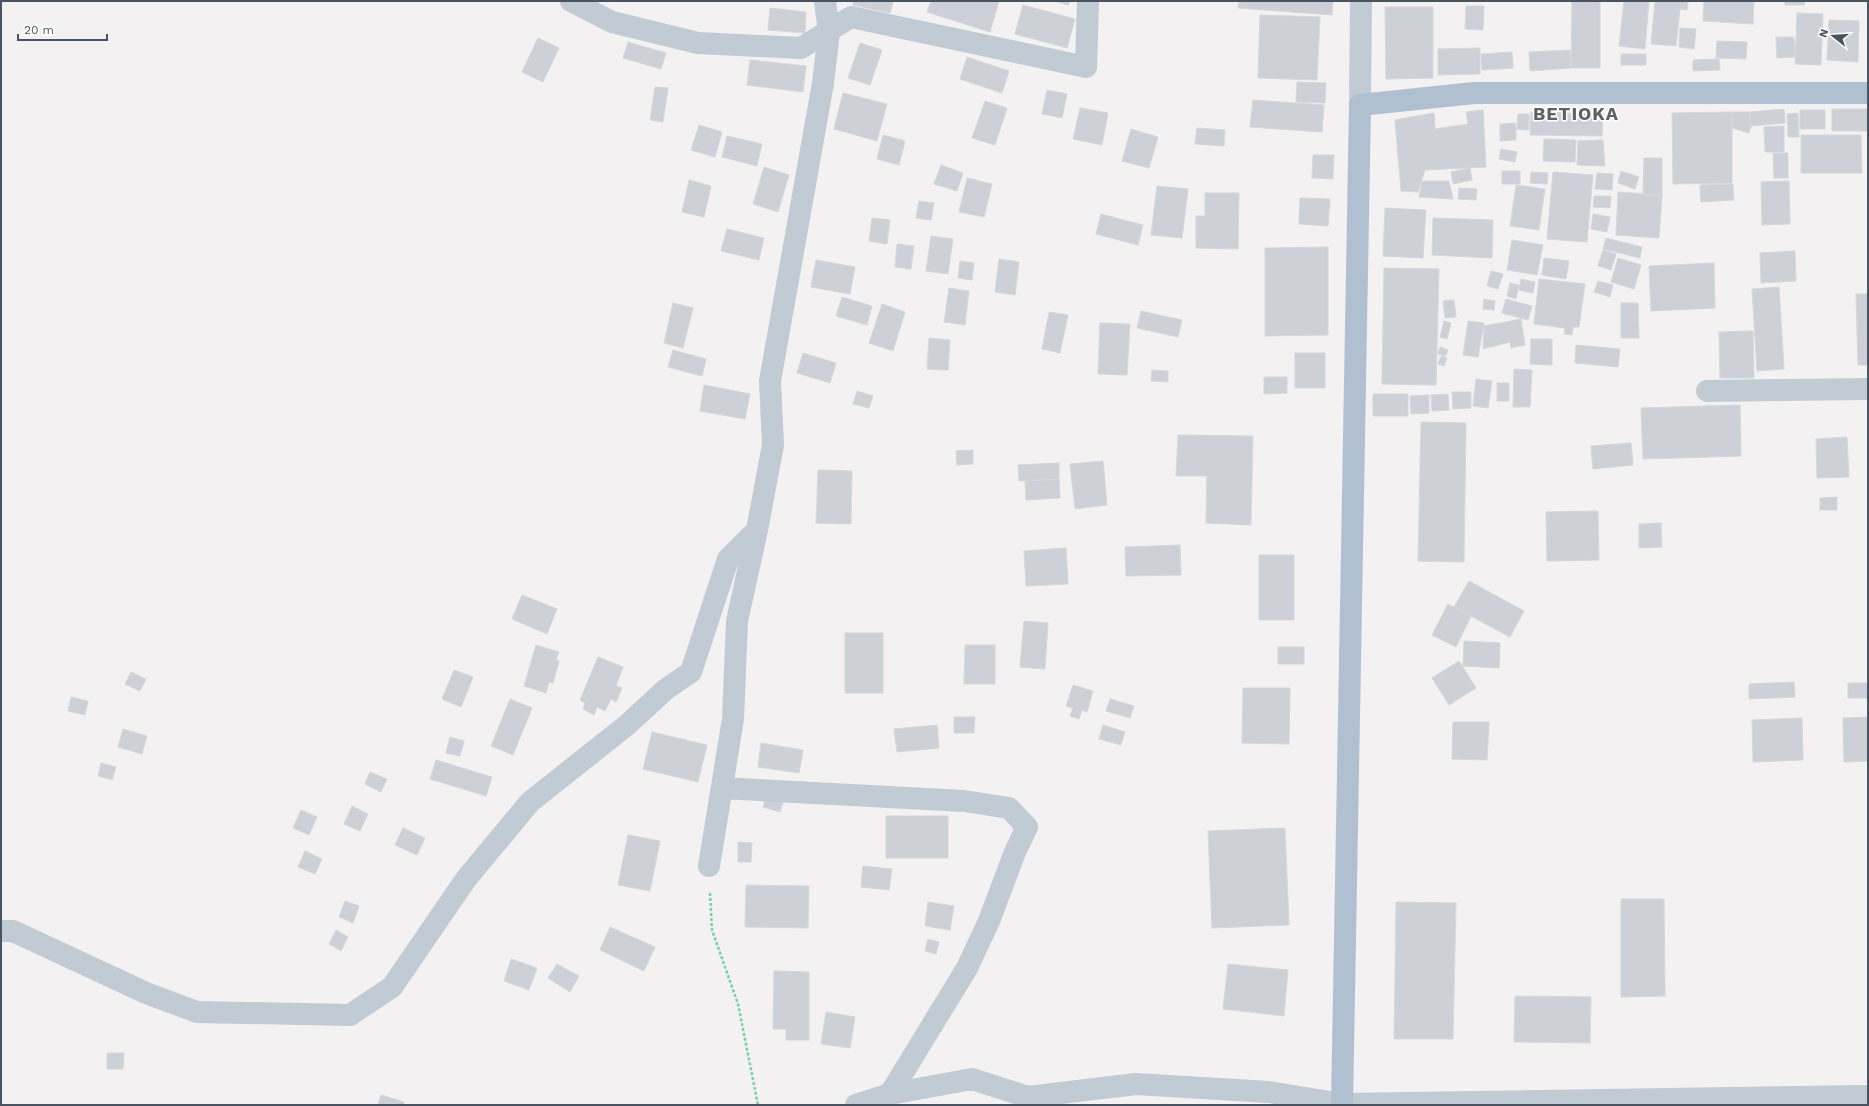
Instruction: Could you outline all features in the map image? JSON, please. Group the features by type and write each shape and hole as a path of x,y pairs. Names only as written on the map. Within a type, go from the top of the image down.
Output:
{"main road":[{"path":"1342,1104 1360,105 1474,93 1868,93"}],"street":[{"path":"571,1 612,22 698,43 801,48 851,17 1086,67 1088,1"},
{"path":"709,866 733,719 737,621 758,530 773,445 770,381 823,83 829,32 825,1"},
{"path":"1360,105 1361,1"},
{"path":"1707,391 1868,388"},
{"path":"1,931 13,931 146,993 197,1012 350,1015 392,987 466,878 530,802 627,725 666,689 691,672 728,560 758,530"},
{"path":"722,788 914,797 964,801 1009,808 1027,827 1015,852 989,921 966,968 890,1094"},
{"path":"856,1105 890,1094 972,1079 1028,1097 1136,1084 1269,1092 1342,1104 1868,1096"}],"path":[{"path":"709,866 712,930 738,1004 758,1105"}],"building":[{"path":"854,1 893,2 890,13 853,5"},
{"path":"931,1 999,1 990,32 927,12"},
{"path":"1055,1 1070,1 1068,5"},
{"path":"1239,1 1333,1 1332,15 1238,8"},
{"path":"1572,1 1600,2 1600,68 1571,68"},
{"path":"1624,1 1649,1 1645,49 1619,46"},
{"path":"1655,1 1688,1 1687,10 1680,9 1676,46 1651,44"},
{"path":"1704,1 1754,1 1753,24 1703,21"},
{"path":"1785,1 1805,1 1804,5 1785,5"},
{"path":"1023,5 1075,19 1067,48 1015,34"},
{"path":"1466,6 1484,6 1483,30 1465,29"},
{"path":"1385,7 1433,7 1433,78 1386,79"},
{"path":"770,8 806,12 805,33 768,30"},
{"path":"1797,13 1823,14 1821,65 1795,64"},
{"path":"1260,15 1320,17 1317,80 1258,78"},
{"path":"1829,20 1859,21 1858,62 1827,60"},
{"path":"1680,28 1696,29 1694,49 1679,47"},
{"path":"1776,37 1794,37 1795,57 1777,58"},
{"path":"538,38 559,48 543,82 522,72"},
{"path":"1717,41 1747,42 1746,59 1716,58"},
{"path":"628,42 666,53 661,69 623,58"},
{"path":"860,43 882,50 870,85 848,78"},
{"path":"1480,48 1480,74 1438,75 1438,49"},
{"path":"1570,50 1571,68 1530,71 1529,52"},
{"path":"1512,52 1513,68 1482,70 1481,54"},
{"path":"1621,54 1646,54 1646,65 1621,65"},
{"path":"967,57 1009,71 1002,93 960,79"},
{"path":"1719,59 1720,70 1693,71 1693,60"},
{"path":"750,60 806,66 803,92 747,85"},
{"path":"1297,82 1326,83 1325,103 1296,102"},
{"path":"655,87 668,88 663,122 650,120"},
{"path":"1047,90 1067,94 1062,118 1042,114"},
{"path":"843,93 887,104 877,141 834,129"},
{"path":"1253,100 1324,105 1322,132 1250,127"},
{"path":"985,101 1007,108 995,145 972,138"},
{"path":"1080,108 1108,113 1102,145 1073,139"},
{"path":"1784,109 1785,123 1751,126 1750,112"},
{"path":"1832,109 1868,109 1868,131 1832,131"},
{"path":"1483,110 1486,167 1425,170 1418,192 1401,191 1395,120 1434,113 1435,129 1468,124 1466,112"},
{"path":"1800,110 1825,110 1825,129 1800,129"},
{"path":"1531,112 1603,114 1602,136 1530,135"},
{"path":"1732,112 1750,112 1751,126 1749,133 1732,128"},
{"path":"1732,112 1732,183 1673,184 1672,113"},
{"path":"1798,113 1799,137 1788,137 1787,114"},
{"path":"1518,114 1529,114 1529,130 1517,129"},
{"path":"1516,123 1516,140 1500,141 1500,124"},
{"path":"699,125 722,132 715,157 691,150"},
{"path":"1784,126 1784,152 1765,152 1764,127"},
{"path":"1197,128 1225,130 1224,146 1195,144"},
{"path":"1131,129 1158,137 1149,168 1122,161"},
{"path":"883,135 905,141 899,165 877,159"},
{"path":"1801,135 1861,135 1862,173 1801,173"},
{"path":"727,136 762,144 757,166 722,157"},
{"path":"1544,139 1576,140 1575,162 1543,161"},
{"path":"1603,140 1605,166 1577,165 1578,141"},
{"path":"1501,149 1517,152 1515,162 1499,159"},
{"path":"1773,153 1788,153 1788,178 1774,178"},
{"path":"1313,155 1334,155 1333,179 1312,178"},
{"path":"1644,158 1662,158 1662,196 1643,195"},
{"path":"941,165 963,173 957,191 934,184"},
{"path":"764,167 789,175 778,212 753,204"},
{"path":"1470,168 1472,180 1453,184 1451,172"},
{"path":"1502,171 1520,171 1520,184 1502,184"},
{"path":"1621,171 1639,177 1635,189 1618,183"},
{"path":"1531,172 1548,173 1547,184 1530,183"},
{"path":"1553,172 1593,175 1587,242 1547,239"},
{"path":"1597,173 1613,174 1612,190 1595,189"},
{"path":"967,178 992,184 984,217 959,212"},
{"path":"689,180 711,186 704,217 682,212"},
{"path":"1422,181 1449,181 1453,199 1419,197"},
{"path":"1789,181 1790,224 1762,225 1761,182"},
{"path":"1733,184 1734,200 1701,202 1700,185"},
{"path":"1516,185 1545,189 1539,230 1510,226"},
{"path":"1157,186 1188,189 1182,238 1151,235"},
{"path":"1459,188 1477,189 1476,200 1458,199"},
{"path":"1618,192 1662,195 1659,238 1616,235"},
{"path":"1205,193 1239,193 1238,249 1196,248 1196,216 1205,216"},
{"path":"1594,196 1611,196 1610,208 1593,207"},
{"path":"1300,198 1330,199 1328,226 1299,224"},
{"path":"919,201 934,203 931,220 916,218"},
{"path":"1385,208 1426,210 1423,258 1383,256"},
{"path":"1101,214 1143,225 1138,245 1096,234"},
{"path":"1593,214 1610,217 1607,232 1591,229"},
{"path":"872,218 890,220 887,244 869,241"},
{"path":"1433,218 1493,220 1492,258 1432,255"},
{"path":"727,229 764,238 759,260 721,251"},
{"path":"931,236 953,239 948,274 926,271"},
{"path":"1606,238 1642,247 1640,258 1603,249"},
{"path":"1512,240 1543,245 1537,275 1507,270"},
{"path":"897,244 914,246 911,269 895,267"},
{"path":"1328,247 1328,335 1265,336 1265,248"},
{"path":"1603,250 1616,254 1611,270 1598,266"},
{"path":"1795,251 1796,281 1761,283 1760,253"},
{"path":"1544,258 1569,261 1566,279 1542,275"},
{"path":"1618,258 1641,265 1634,289 1611,282"},
{"path":"999,259 1019,262 1015,295 995,292"},
{"path":"816,260 855,267 850,294 811,287"},
{"path":"960,261 974,263 972,280 958,278"},
{"path":"1714,263 1715,308 1651,311 1649,266"},
{"path":"1384,268 1439,269 1436,385 1382,384"},
{"path":"1491,271 1503,274 1498,289 1487,286"},
{"path":"1521,279 1535,282 1533,293 1519,290"},
{"path":"1539,279 1585,284 1579,327 1573,327 1572,335 1564,334 1565,328 1534,324"},
{"path":"1598,281 1613,285 1610,297 1594,292"},
{"path":"1510,283 1519,285 1516,299 1507,296"},
{"path":"1779,287 1784,369 1757,371 1752,289"},
{"path":"949,288 969,291 965,325 944,322"},
{"path":"1856,294 1868,294 1868,365 1858,365"},
{"path":"842,297 872,306 867,325 836,316"},
{"path":"1484,299 1495,301 1494,310 1483,309"},
{"path":"1506,299 1532,306 1528,320 1502,313"},
{"path":"1454,300 1456,317 1445,318 1443,301"},
{"path":"673,303 693,308 683,348 664,343"},
{"path":"1621,303 1638,303 1639,338 1621,338"},
{"path":"882,304 905,312 893,351 869,343"},
{"path":"1141,311 1182,320 1178,337 1137,328"},
{"path":"1049,312 1068,315 1060,353 1042,349"},
{"path":"1521,319 1525,345 1511,348 1510,342 1483,349 1484,326"},
{"path":"1444,321 1451,323 1447,339 1440,337"},
{"path":"1468,321 1484,323 1478,357 1463,355"},
{"path":"1100,323 1130,324 1127,375 1098,374"},
{"path":"1753,331 1754,378 1720,378 1719,332"},
{"path":"929,338 950,340 948,370 927,369"},
{"path":"1531,339 1552,339 1552,365 1530,364"},
{"path":"1576,345 1620,349 1618,367 1575,363"},
{"path":"1440,347 1448,350 1446,356 1438,354"},
{"path":"673,350 706,359 702,376 668,367"},
{"path":"803,353 836,363 830,383 797,373"},
{"path":"1295,353 1325,353 1325,388 1295,388"},
{"path":"1441,356 1447,358 1444,366 1438,364"},
{"path":"1514,369 1532,370 1530,407 1513,407"},
{"path":"1152,370 1168,371 1168,382 1151,381"},
{"path":"1264,377 1287,377 1287,393 1264,394"},
{"path":"1476,379 1492,381 1488,408 1473,406"},
{"path":"1497,383 1509,383 1509,401 1497,401"},
{"path":"704,385 750,394 745,419 700,411"},
{"path":"857,391 873,396 869,408 853,404"},
{"path":"1452,392 1471,392 1471,408 1453,409"},
{"path":"1373,394 1408,394 1408,416 1373,416"},
{"path":"1448,394 1449,410 1432,411 1431,395"},
{"path":"1429,395 1429,413 1411,414 1410,396"},
{"path":"1740,405 1741,456 1643,459 1641,408"},
{"path":"1421,422 1466,423 1464,562 1418,561"},
{"path":"1178,435 1253,436 1251,525 1206,523 1207,476 1176,476"},
{"path":"1847,437 1849,477 1817,478 1816,439"},
{"path":"1631,443 1633,465 1593,469 1591,446"},
{"path":"973,450 973,464 957,465 956,451"},
{"path":"1103,461 1107,505 1075,509 1070,464"},
{"path":"1059,463 1059,479 1019,481 1018,465"},
{"path":"818,470 852,471 851,524 816,523"},
{"path":"1059,479 1060,498 1026,500 1025,481"},
{"path":"1837,497 1837,510 1820,510 1820,498"},
{"path":"1598,511 1599,560 1547,561 1546,512"},
{"path":"1661,523 1662,547 1639,548 1639,524"},
{"path":"1180,545 1181,575 1126,576 1125,547"},
{"path":"1066,548 1068,584 1026,586 1024,551"},
{"path":"1259,555 1294,555 1294,620 1259,620"},
{"path":"1469,581 1524,611 1510,637 1454,607"},
{"path":"522,595 557,609 547,634 512,619"},
{"path":"1448,604 1471,616 1456,647 1432,635"},
{"path":"1024,621 1048,623 1045,669 1020,667"},
{"path":"845,633 883,633 883,693 845,693"},
{"path":"1464,641 1500,643 1499,668 1463,666"},
{"path":"536,645 559,652 556,660 559,661 553,683 549,682 546,693 524,686"},
{"path":"965,645 995,645 995,684 964,684"},
{"path":"1278,647 1304,647 1304,664 1278,664"},
{"path":"598,657 623,667 616,686 622,688 616,702 611,699 605,711 597,707 594,715 583,709 585,703 580,700"},
{"path":"1459,661 1476,688 1449,705 1432,678"},
{"path":"454,670 473,677 461,707 442,699"},
{"path":"131,672 146,679 140,691 125,684"},
{"path":"1794,682 1795,697 1749,699 1749,684"},
{"path":"1848,683 1868,683 1868,698 1848,698"},
{"path":"1073,685 1093,691 1087,712 1082,710 1079,719 1070,716 1073,708 1066,706"},
{"path":"1243,688 1290,688 1289,744 1242,743"},
{"path":"71,697 88,701 85,715 68,711"},
{"path":"510,699 532,708 513,755 491,746"},
{"path":"1110,699 1134,706 1130,718 1106,711"},
{"path":"954,717 975,717 974,733 954,733"},
{"path":"1868,717 1868,761 1844,762 1843,718"},
{"path":"1802,718 1803,760 1753,762 1752,720"},
{"path":"1453,722 1489,722 1487,760 1452,759"},
{"path":"937,725 939,748 897,752 894,729"},
{"path":"1103,725 1125,732 1121,745 1099,739"},
{"path":"123,729 147,736 142,754 118,747"},
{"path":"652,732 707,745 698,782 643,769"},
{"path":"450,737 464,741 460,756 446,753"},
{"path":"761,743 803,750 799,773 758,767"},
{"path":"436,760 492,777 486,796 430,779"},
{"path":"101,763 116,767 112,780 98,776"},
{"path":"370,772 387,779 381,792 365,784"},
{"path":"767,795 784,800 780,812 763,807"},
{"path":"352,806 368,814 360,831 344,824"},
{"path":"301,810 317,817 309,835 293,828"},
{"path":"886,816 948,816 948,858 886,858"},
{"path":"403,828 425,838 417,855 395,845"},
{"path":"1285,828 1289,925 1212,928 1208,831"},
{"path":"628,835 660,841 650,891 618,885"},
{"path":"738,842 752,843 751,862 738,862"},
{"path":"305,851 322,859 315,874 298,867"},
{"path":"863,866 892,869 889,890 861,887"},
{"path":"746,885 809,886 808,928 745,927"},
{"path":"1621,899 1664,899 1665,996 1621,997"},
{"path":"345,901 359,906 353,923 339,917"},
{"path":"928,902 954,906 950,930 925,926"},
{"path":"1396,902 1456,903 1453,1039 1394,1039"},
{"path":"610,927 655,947 644,971 600,950"},
{"path":"336,930 348,937 341,951 329,944"},
{"path":"928,939 939,942 936,954 925,951"},
{"path":"511,959 537,968 529,990 504,981"},
{"path":"557,964 579,976 570,992 548,978"},
{"path":"1228,964 1288,970 1284,1016 1223,1009"},
{"path":"774,971 809,972 809,1040 786,1040 786,1029 773,1029"},
{"path":"1515,996 1591,997 1590,1043 1514,1042"},
{"path":"826,1012 855,1017 850,1048 821,1044"},
{"path":"107,1053 124,1053 123,1069 107,1069"},
{"path":"381,1095 404,1102 403,1105 378,1105"}],"district":[{"name":"BETIOKA","path":"1576,113"}]}
